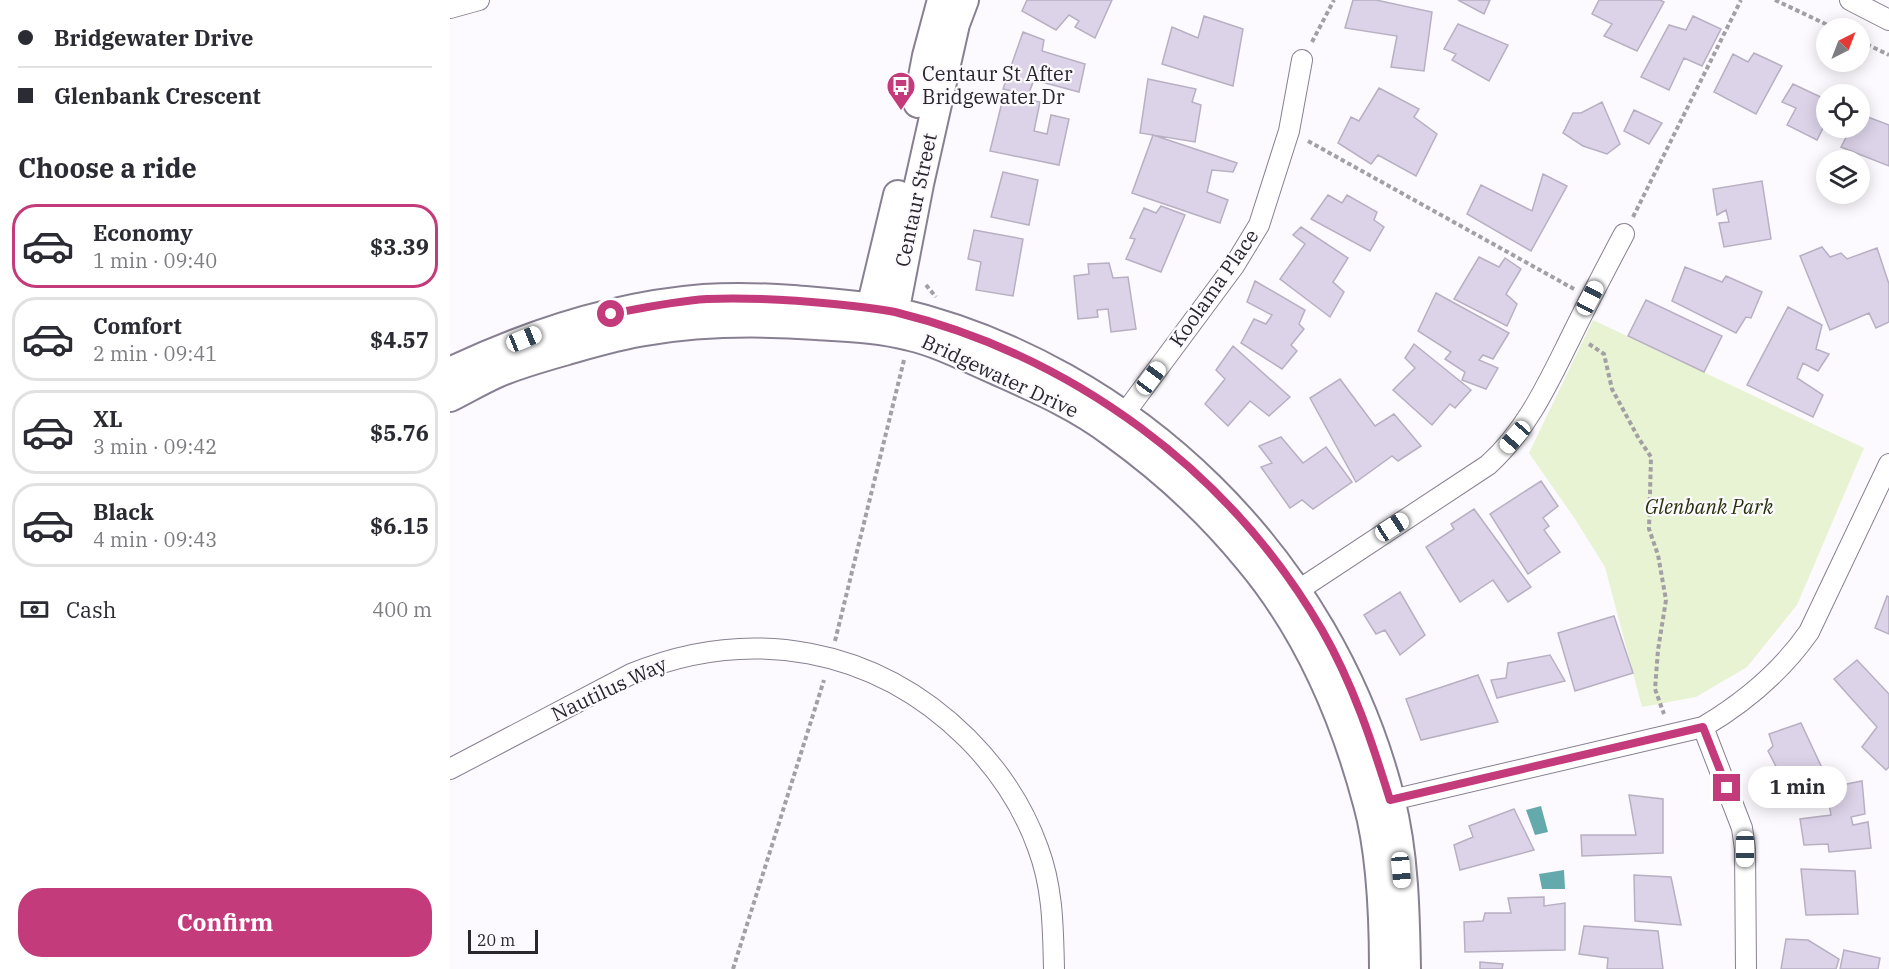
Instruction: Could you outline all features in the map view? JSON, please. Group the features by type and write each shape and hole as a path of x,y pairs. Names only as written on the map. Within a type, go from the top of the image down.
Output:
{"street":[{"path":"450,8 479,0"},
{"name":"Centaur Street","path":"881,320 927,56 942,0"},
{"name":"Centaur Street","path":"881,320 919,184 955,24 964,0"},
{"path":"1850,0 1889,20"},
{"name":"Koolama Place","path":"1118,423 1247,246 1266,205 1289,131 1302,60"},
{"path":"1288,596 1488,465 1501,453 1530,415 1624,234"},
{"name":"Bridgewater Drive","path":"450,372 542,332 588,319 704,299 758,298 881,320 942,325 990,342 1076,384 1118,423 1169,449 1218,494 1252,530 1288,596 1322,630 1348,681 1369,732 1380,803 1401,873 1406,924 1406,969"},
{"name":"Bridgewater Drive","path":"450,397 498,373 542,357 645,331 752,322 881,320"},
{"path":"1380,803 1703,727 1721,717 1760,687 1797,648 1817,618 1889,464"},
{"name":"Nautilus Way","path":"450,769 631,674 683,656 722,650 786,650 811,653 870,671 898,685 950,722 983,754 1005,782 1025,816 1048,882 1053,910 1054,969"},
{"path":"1703,727 1742,828 1745,849 1746,969"},
{"name":"Bridgewater Drive","path":"1380,803 1384,969"}],"path":[{"path":"1302,60 1334,0"},
{"path":"1624,234 1741,0"},
{"path":"1775,0 1816,19"},
{"path":"1870,46 1889,55"},
{"path":"1289,131 1590,298"},
{"path":"1573,333 1604,354 1612,389 1639,439 1652,457 1649,529 1658,555 1666,600 1658,650 1655,689 1671,735"}],"green space":[{"name":"Glenbank Park","path":"1593,320 1864,448 1797,605 1747,667 1696,697 1642,707 1605,567 1529,453"}],"water":[{"path":"1541,806 1548,832 1535,835 1526,810"},
{"path":"1564,870 1565,889 1542,889 1539,874"}],"building":[{"path":"1027,0 1112,0 1095,38 1075,27 1079,21 1069,15 1056,30 1022,11"},
{"path":"1353,0 1376,0 1432,12 1424,71 1391,67 1397,36 1345,28"},
{"path":"1458,0 1490,0 1484,14"},
{"path":"1599,0 1660,0 1664,2 1637,51 1604,36 1612,24 1592,14"},
{"path":"1204,16 1243,29 1233,86 1162,64 1172,27 1198,38"},
{"path":"1693,16 1721,29 1702,66 1684,58 1669,90 1641,77 1669,25 1686,30"},
{"path":"1458,24 1508,45 1489,81 1452,60 1456,54 1444,49"},
{"path":"1023,32 1044,40 1042,51 1085,64 1079,92 1034,80 1028,95 1003,89"},
{"path":"1754,53 1782,66 1756,114 1714,92 1733,54 1748,62"},
{"path":"1148,79 1196,89 1192,102 1201,105 1195,142 1140,133"},
{"path":"1793,84 1816,95 1817,140 1787,125 1796,108 1782,102"},
{"path":"1379,88 1419,109 1414,117 1437,134 1416,176 1378,155 1371,164 1338,143 1351,117 1359,121"},
{"path":"1004,94 1040,102 1034,131 1047,134 1051,115 1069,119 1059,165 990,151"},
{"path":"1602,102 1620,144 1607,154 1583,146 1563,133 1573,113 1581,113"},
{"path":"1634,110 1662,123 1649,144 1624,131"},
{"path":"1870,118 1889,125 1889,166 1870,158 1870,150 1849,150 1841,147 1846,138 1870,138"},
{"path":"1153,135 1237,163 1233,172 1212,170 1207,192 1228,200 1220,223 1132,193"},
{"path":"1003,172 1038,180 1029,225 991,217"},
{"path":"1543,174 1567,186 1531,251 1467,214 1481,185 1532,211"},
{"path":"1762,181 1771,239 1724,247 1719,223 1729,222 1726,210 1717,215 1713,189"},
{"path":"1328,195 1342,203 1347,195 1377,212 1374,220 1384,227 1370,251 1311,219"},
{"path":"1161,206 1185,215 1161,272 1126,259 1135,239 1130,238 1144,208 1156,213"},
{"path":"1301,227 1348,258 1333,282 1344,292 1330,317 1280,279 1305,244 1293,235"},
{"path":"974,230 1023,239 1013,296 976,290 981,262 968,259"},
{"path":"1822,247 1830,257 1841,253 1847,259 1877,248 1889,284 1889,322 1876,328 1869,313 1830,330 1800,256"},
{"path":"1479,257 1499,267 1505,258 1521,269 1506,294 1517,304 1507,326 1454,299"},
{"path":"1109,263 1113,278 1128,277 1136,329 1111,332 1108,309 1097,310 1098,317 1078,319 1074,276 1089,274 1088,264"},
{"path":"1685,267 1722,282 1726,276 1762,292 1751,318 1746,317 1736,333 1672,301"},
{"path":"1255,281 1305,310 1299,324 1304,329 1291,345 1297,351 1282,369 1241,343 1254,319 1266,324 1272,315 1247,302"},
{"path":"1436,293 1509,333 1493,359 1483,355 1479,360 1498,368 1486,389 1462,380 1465,372 1445,359 1451,352 1418,331"},
{"path":"1646,300 1722,336 1704,372 1628,336"},
{"path":"1788,307 1822,325 1816,349 1829,354 1818,371 1803,363 1797,378 1823,395 1813,417 1747,385"},
{"path":"1414,344 1471,390 1455,408 1450,404 1432,425 1393,390 1415,368 1405,358"},
{"path":"1233,346 1290,397 1269,416 1250,401 1228,426 1205,404 1225,379 1216,370"},
{"path":"1340,379 1375,426 1394,414 1421,446 1398,461 1392,456 1356,482 1310,398"},
{"path":"1281,437 1303,463 1326,447 1352,482 1313,509 1302,500 1290,508 1261,467 1272,463 1259,446"},
{"path":"1541,481 1558,506 1543,518 1549,526 1544,530 1560,552 1528,574 1490,514"},
{"path":"1474,509 1531,587 1508,602 1493,580 1460,602 1426,547 1454,529 1451,524"},
{"path":"1400,592 1425,635 1400,655 1385,630 1376,634 1364,615"},
{"path":"1887,596 1889,597 1889,634 1875,628"},
{"path":"1614,616 1633,673 1575,691 1558,633"},
{"path":"1550,655 1565,681 1497,698 1491,680 1506,678 1508,663"},
{"path":"1857,660 1889,694 1889,767 1886,770 1862,747 1877,727 1834,679"},
{"path":"1478,675 1498,722 1421,740 1406,699"},
{"path":"1801,723 1822,768 1789,780 1785,771 1780,774 1768,751 1773,746 1769,734"},
{"path":"1862,781 1865,814 1851,817 1853,825 1868,822 1871,848 1829,852 1828,844 1804,845 1800,819 1831,815 1826,788"},
{"path":"1629,795 1663,799 1663,853 1582,856 1581,835 1636,835"},
{"path":"1514,809 1534,850 1460,870 1454,845 1473,837 1469,826"},
{"path":"1801,869 1855,871 1858,914 1806,915"},
{"path":"1634,875 1671,877 1681,925 1635,921"},
{"path":"1544,897 1544,906 1565,903 1565,950 1465,952 1464,922 1483,921 1485,913 1511,913 1508,898"},
{"path":"1584,926 1658,931 1663,969 1607,969 1608,958 1579,954"},
{"path":"1786,939 1808,940 1839,959 1836,969 1781,969"},
{"path":"1844,950 1880,958 1878,969 1840,969"},
{"path":"1480,962 1503,964 1502,969 1480,969"}],"place":[{"name":"Centaur St After Bridgewater Dr","path":"901,112"}],"route":[{"path":"611,314 704,299 740,298 809,301 871,308 942,325 990,342 1086,390 1169,449 1218,494 1252,530 1272,556 1322,630 1348,681 1369,732 1390,800 1703,727 1727,788"}]}
